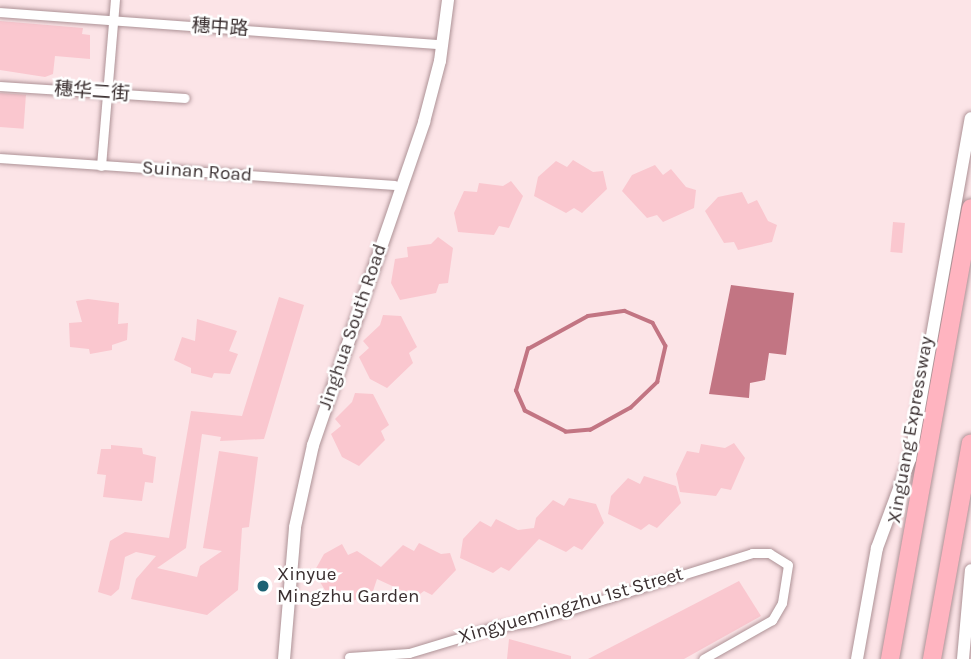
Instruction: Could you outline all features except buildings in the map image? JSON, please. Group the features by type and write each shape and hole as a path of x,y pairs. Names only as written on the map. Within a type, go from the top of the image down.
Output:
{"highway":[{"name":"Xinguang Expressway","path":"890,659 971,208"},
{"path":"932,659 971,443"}],"main road":[{"name":"Jinghua South Road","path":"284,659 295,527 313,445 427,112 448,0"},
{"path":"856,659 877,548 911,459 971,118"},
{"path":"963,659 971,570"},
{"path":"957,619 971,619"}],"street":[{"path":"101,166 115,0"},
{"name":"穗中路","path":"0,12 439,44"},
{"name":"穗华二街","path":"0,86 184,98"},
{"name":"Suinan Road","path":"0,158 394,185"},
{"name":"Xingyuemingzhu 1st Street","path":"349,657 409,653 492,628 531,622 752,553 769,553 788,565 776,616 703,659"}],"shaded area":[{"path":"731,285 794,293 786,355 769,353 765,380 750,383 749,398 709,394"}],"waterway":[{"path":"625,311 653,323 666,346 658,382 631,408 591,430 566,432 525,411 516,391 528,349 588,316 625,311"}],"place":[{"name":"Xinyue Mingzhu Garden","path":"263,586"}]}
